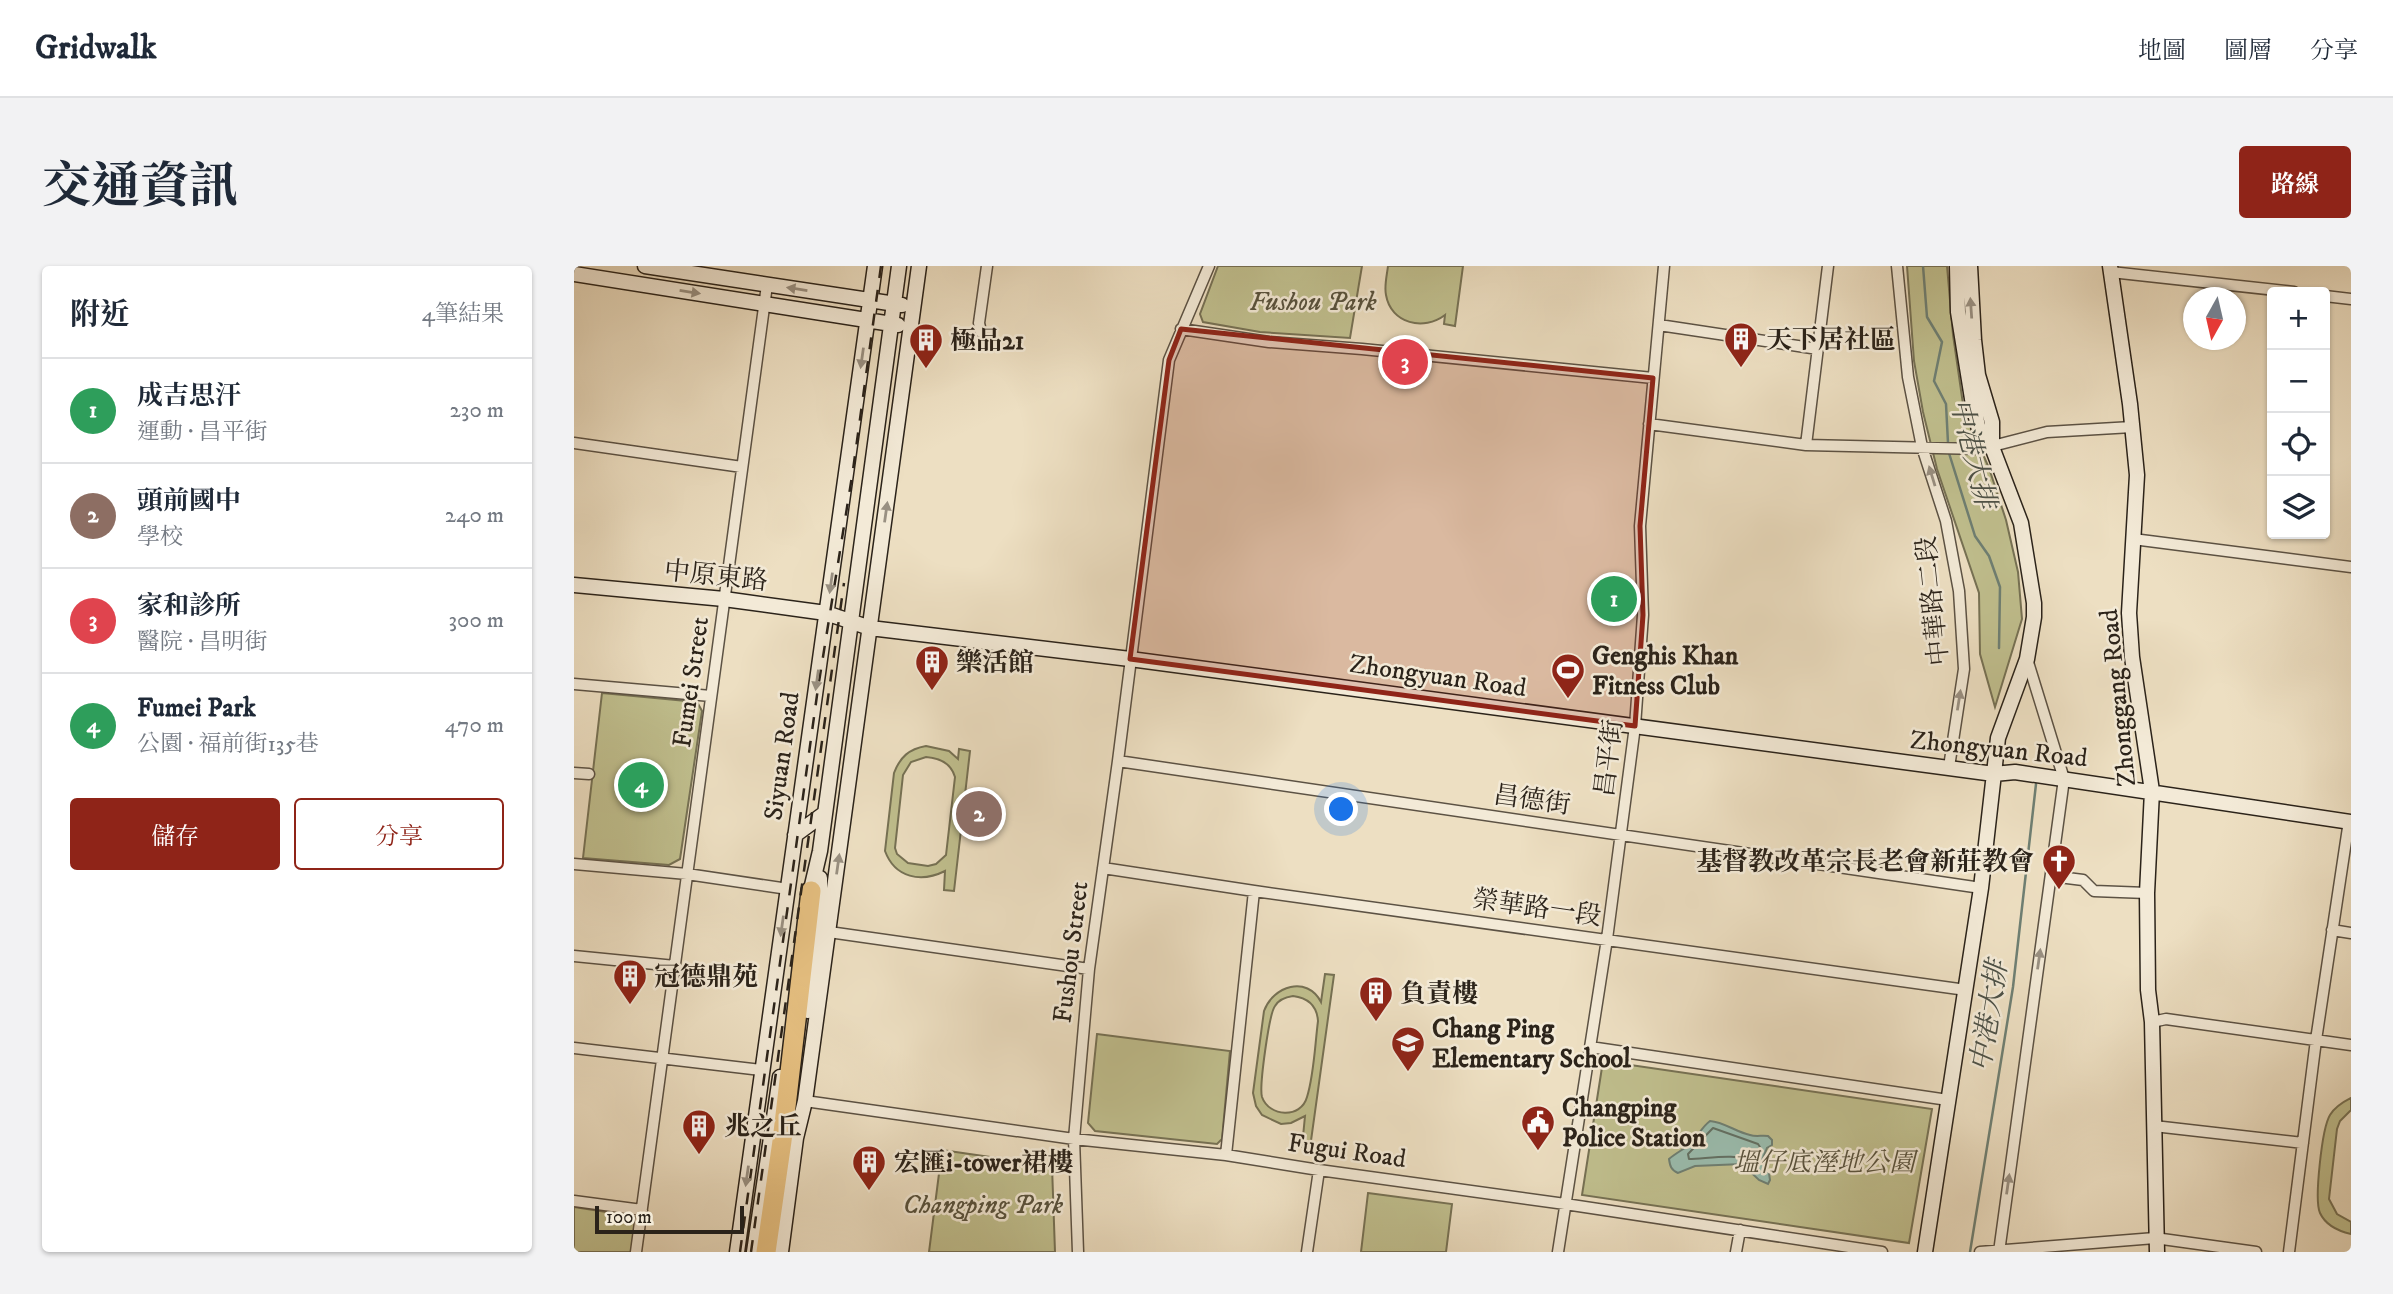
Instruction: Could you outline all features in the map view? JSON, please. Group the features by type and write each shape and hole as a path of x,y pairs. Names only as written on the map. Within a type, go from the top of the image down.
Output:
{"highway":[{"path":"766,1252 784,1127 811,891"}],"street":[{"path":"645,266 913,307"},
{"name":"Siyuan Road","path":"737,1252 875,266"},
{"name":"Siyuan Road","path":"754,1252 804,917 820,851 899,266"},
{"name":"Siyuan Road","path":"781,1252 829,932 919,266"},
{"path":"981,332 979,323 987,266"},
{"name":"Fushou Street","path":"1078,1252 1074,1139 1089,969 1169,360 1209,266"},
{"name":"昌平街","path":"1558,1252 1636,726 1643,615 1640,526 1664,266"},
{"path":"1806,445 1828,266"},
{"name":"中華路二段","path":"1897,266 1908,377 1946,521 1959,592 1964,669 1949,768"},
{"path":"1925,1252 1981,888 1998,738 2027,659 2034,603 2025,538 1980,433 1973,405 1958,312 1957,266"},
{"path":"1970,266 1978,375 1992,422 1987,448"},
{"path":"2110,269 2267,289"},
{"name":"Zhonggang Road","path":"2110,269 2137,475 2129,613 2131,646 2152,792 2147,892 2156,1245"},
{"path":"574,274 911,327"},
{"name":"Fumei Street","path":"636,1252 766,285"},
{"path":"2330,297 2351,299"},
{"path":"1659,325 1818,349"},
{"path":"1181,329 1269,342 1653,378"},
{"path":"1649,424 1806,445 1928,448 1987,448 2046,432 2132,427"},
{"path":"574,443 742,467"},
{"path":"2133,539 2351,567"},
{"name":"中原東路","path":"574,585 724,599 827,613 851,621"},
{"name":"Zhongyuan Road","path":"851,621 870,628 1130,659 1994,774 2015,772 2061,778 2350,822"},
{"path":"1999,1252 2051,876 2061,778 2027,659"},
{"path":"574,684 711,696"},
{"name":"昌德街","path":"1118,761 1981,888"},
{"path":"574,773 589,775"},
{"path":"795,835 825,813"},
{"path":"2289,1252 2315,1040 2350,822"},
{"name":"Siyuan Road","path":"796,1138 796,1096 820,919 820,851"},
{"path":"574,863 687,874 788,889"},
{"name":"榮華路一段","path":"1103,868 1966,990"},
{"path":"2051,876 2083,880 2094,891 2147,892"},
{"path":"1226,1155 1254,891"},
{"path":"2332,930 2351,933"},
{"path":"829,932 1089,969"},
{"path":"574,956 675,966"},
{"path":"2152,1022 2166,1019 2351,1045"},
{"path":"1590,1046 1948,1100"},
{"path":"574,1048 761,1070"},
{"name":"Fugui Road","path":"805,1101 1074,1139 1226,1155 1882,1252"},
{"path":"2154,1126 2303,1143"},
{"path":"1307,1252 1319,1170"},
{"path":"574,1201 642,1210"},
{"path":"1736,1252 1740,1230"},
{"path":"1980,1252 2156,1245 2256,1252"}],"highlighted area":[{"path":"1181,329 1653,378 1640,526 1643,615 1635,726 1130,659 1169,360"}],"green space":[{"name":"Fushou Park","path":"1218,266 1362,266 1350,338 1260,332 1203,322 1200,314"},
{"path":"1388,266 1463,266 1455,326 1444,324 1445,315 1428,323 1418,323 1410,322 1394,313 1385,292"},
{"path":"1907,266 1947,266 1964,411 1989,468 2006,520 2018,572 2022,619 1995,707 1980,654 1979,593 1937,469 1923,412 1914,361"},
{"path":"602,693 697,702 702,711 680,859 669,865 583,858"},
{"path":"920,747 949,751 958,759 959,749 970,751 954,891 944,890 945,871 927,877 910,876 895,867 885,851 894,773 906,755","holes":["926,757 948,765 955,777 946,855 936,864 928,866 908,863 897,854 895,848 903,775 911,762"]},
{"path":"1325,974 1334,975 1310,1148 1302,1147 1305,1116 1291,1123 1281,1124 1262,1115 1256,1106 1253,1093 1264,1011 1268,1002 1282,990 1299,986 1307,988 1321,1002","holes":["1299,997 1314,1007 1318,1021 1309,1088 1304,1104 1298,1109 1278,1112 1266,1104 1261,1091 1270,1022 1279,1002 1285,998"]},
{"path":"1097,1034 1230,1051 1222,1139 1217,1144 1095,1131 1088,1123"},
{"name":"塭仔底溼地公園","path":"1603,1061 1932,1109 1909,1243 1582,1195"},
{"path":"2351,1098 2351,1110 2340,1121 2337,1129 2329,1199 2337,1214 2351,1222 2351,1234 2329,1225 2320,1213 2318,1180 2327,1122 2334,1110"},
{"name":"Changping Park","path":"942,1150 1052,1166 1055,1252 929,1252"},
{"path":"1368,1193 1452,1204 1446,1252 1361,1252"},
{"path":"574,1207 632,1216 637,1222 632,1252 574,1252"}],"water":[{"path":"1710,1121 1750,1135 1768,1136 1772,1140 1772,1145 1767,1148 1762,1161 1769,1173 1768,1184 1759,1180 1742,1164 1695,1166 1678,1173 1672,1169 1669,1159 1691,1143"}],"waterway":[{"name":"中港大排","path":"1923,266 1927,317 1942,342 1934,381 1946,404 1948,443"},
{"name":"中港大排","path":"1948,450 1975,536 1989,556 2000,587 1999,648"},
{"name":"中港大排","path":"1970,1252 2013,987 2036,784"}],"railway":[{"path":"740,1252 818,688 853,470 881,266"},
{"path":"751,1252 844,583"}],"place":[{"name":"家和診所","path":"1405,362"},
{"name":"天下居社區","path":"1741,369"},
{"name":"極品21","path":"926,370"},
{"name":"成吉思汗","path":"1614,599"},
{"name":"樂活館","path":"932,692"},
{"name":"Genghis Khan Fitness Club","path":"1568,700"},
{"name":"Fumei Park","path":"641,785"},
{"name":"頭前國中","path":"979,814"},
{"name":"基督教改革宗長老會新莊教會","path":"2059,891"},
{"name":"冠德鼎苑","path":"630,1006"},
{"name":"負責樓","path":"1376,1023"},
{"name":"Chang Ping Elementary School","path":"1408,1073"},
{"name":"Changping Police Station","path":"1538,1152"},
{"name":"兆之丘","path":"699,1156"},
{"name":"宏匯i-tower裙樓","path":"869,1192"}]}
